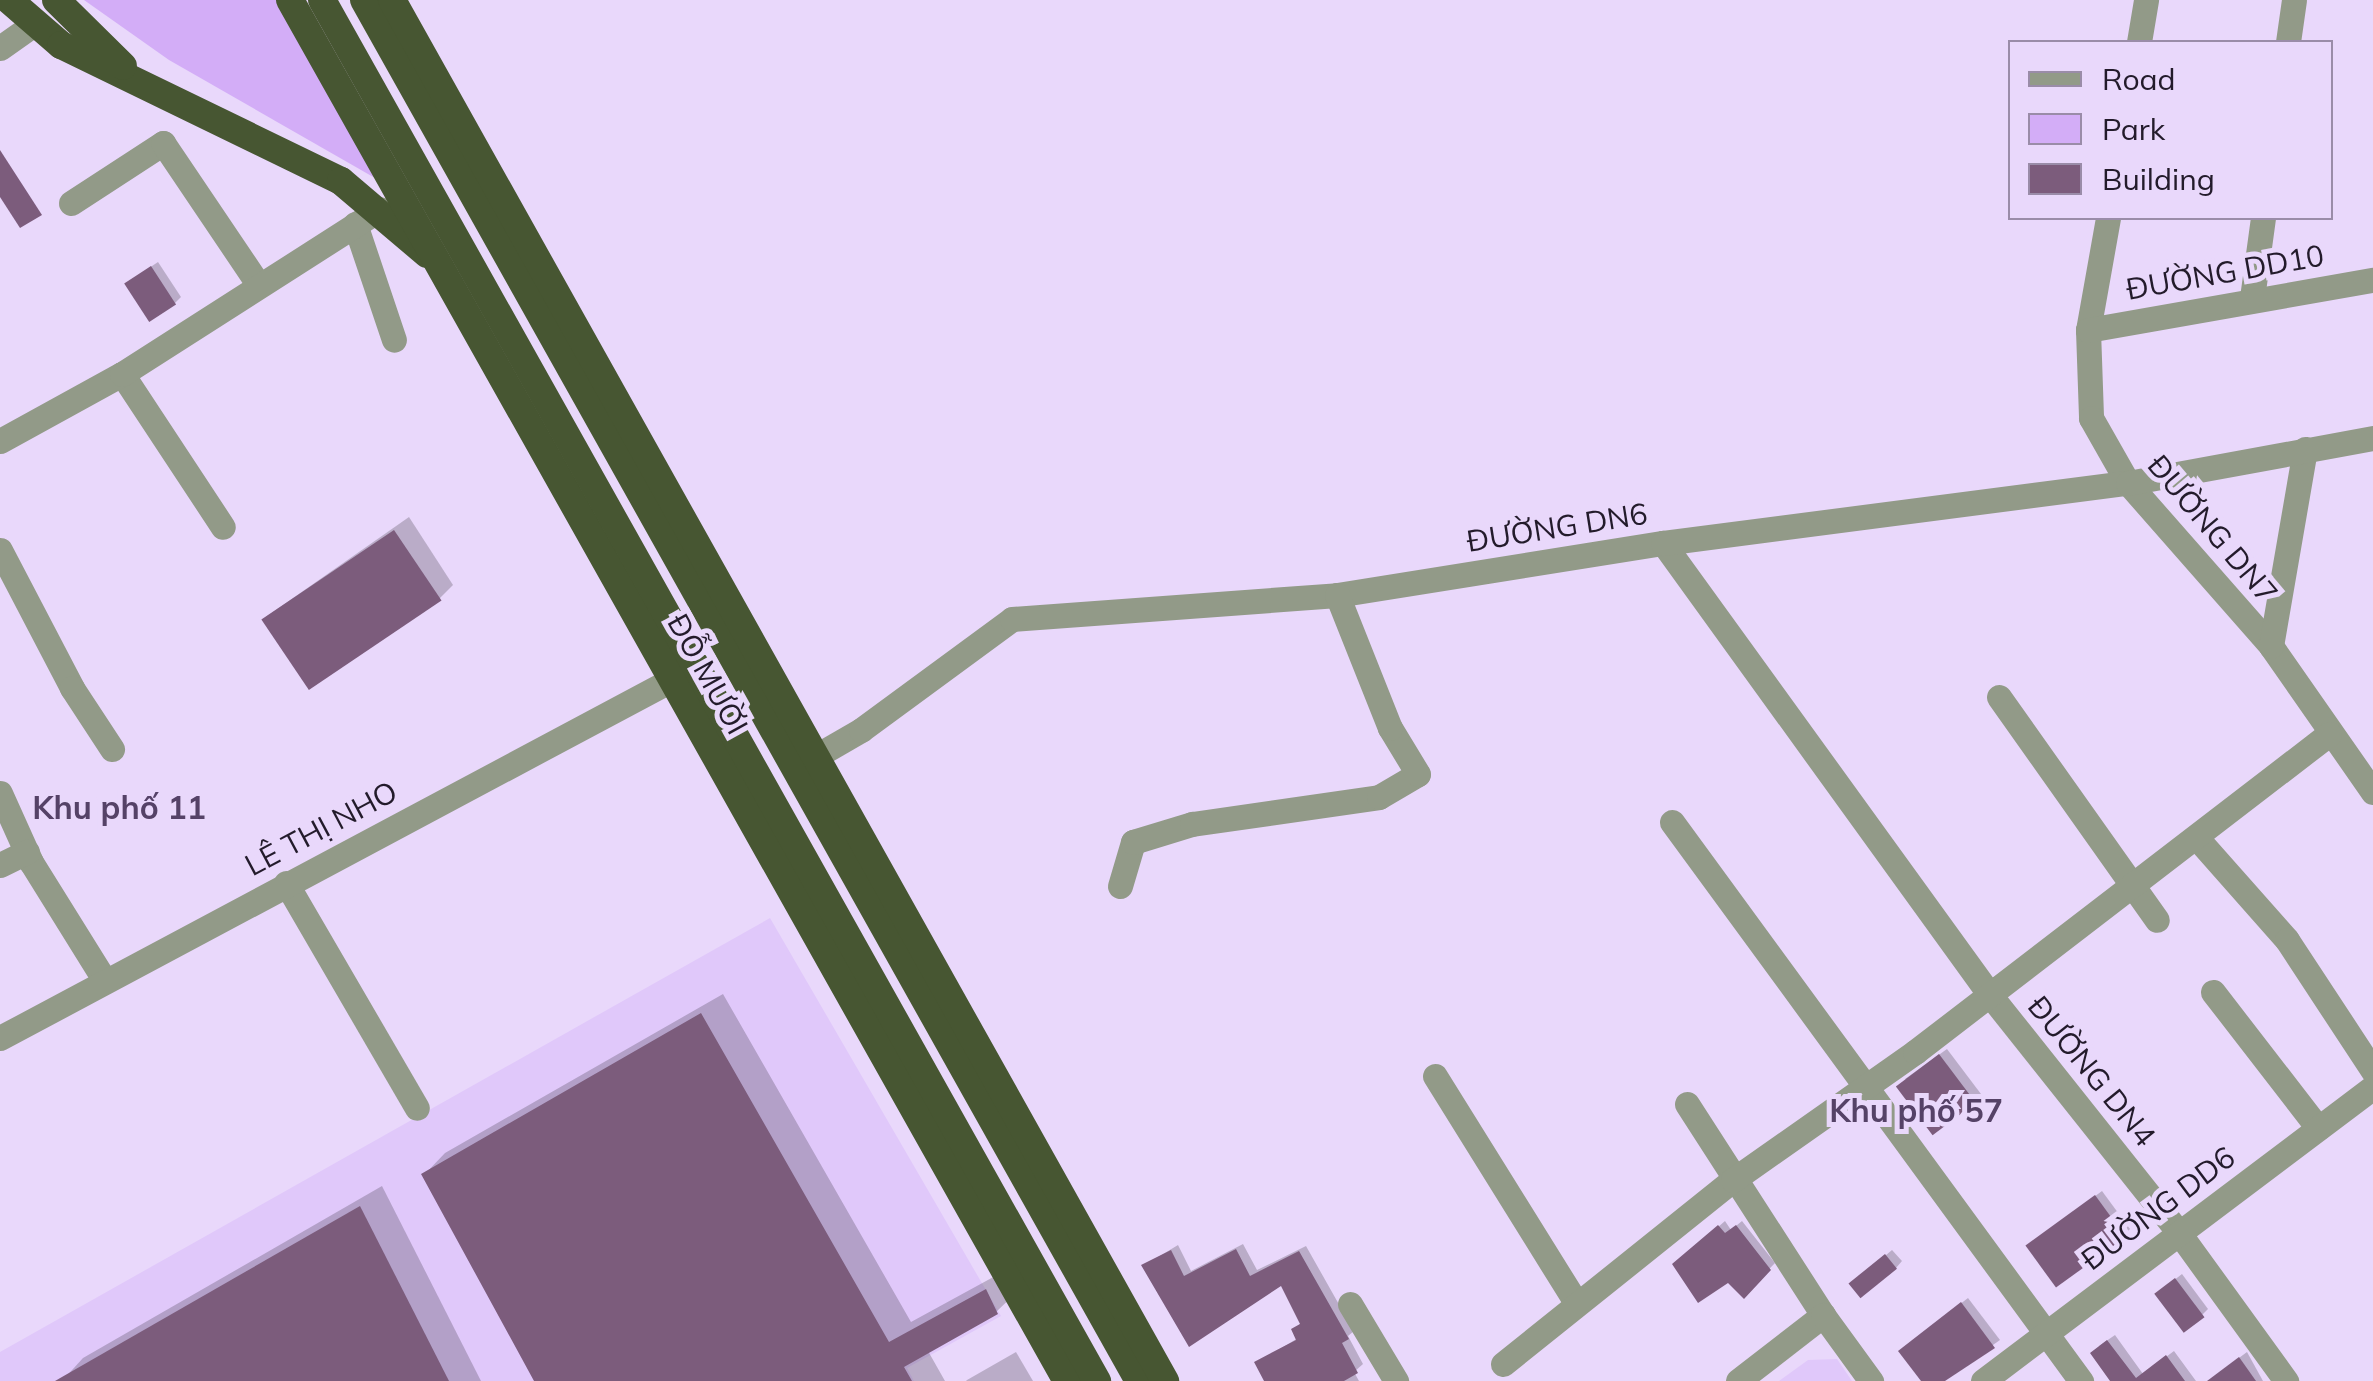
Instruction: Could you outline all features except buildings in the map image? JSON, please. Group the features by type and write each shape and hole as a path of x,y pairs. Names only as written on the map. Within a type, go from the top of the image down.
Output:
{"highway":[{"path":"9,0 61,46 341,181 380,209 510,337"},
{"path":"56,0 134,78"},
{"name":"ĐỖ MƯỜI","path":"290,0 1097,1381"},
{"name":"ĐỖ MƯỜI","path":"322,0 510,337 684,673 1067,1381"},
{"name":"ĐỖ MƯỜI","path":"364,0 803,764 1165,1381"},
{"name":"ĐỖ MƯỜI","path":"392,0 1139,1381"},
{"path":"433,195 449,274"}],"street":[{"path":"2139,40 2146,0"},
{"path":"2288,40 2294,0"},
{"path":"0,48 34,24"},
{"path":"71,203 163,143 258,284"},
{"path":"0,441 122,374 380,209"},
{"name":"ĐƯỜNG DN7","path":"2108,220 2088,330 2091,418 2128,483 2271,646 2373,792"},
{"path":"2252,298 2263,220"},
{"path":"355,224 394,340"},
{"name":"ĐƯỜNG DD10","path":"2088,330 2252,298 2373,280"},
{"path":"122,374 223,527"},
{"name":"ĐƯỜNG DN6","path":"803,764 1012,619 1337,596 1663,543 2128,483 2373,438"},
{"path":"2271,646 2305,449"},
{"name":"ĐƯỜNG DN4","path":"1663,543 1990,995 2179,1233 2286,1381"},
{"path":"0,550 72,688 112,749"},
{"path":"1120,886 1133,842 1192,824 1379,797 1418,774 1390,728 1337,596"},
{"name":"LÊ THỊ NHO","path":"0,1038 684,673"},
{"path":"1999,697 2157,920"},
{"path":"1503,1364 1576,1301 1733,1180 1990,995 2329,734"},
{"path":"0,793 27,852 105,981"},
{"path":"1672,822 2082,1381"},
{"path":"2196,837 2287,940 2373,1071"},
{"path":"0,865 27,852"},
{"path":"286,883 417,1108"},
{"path":"2213,992 2318,1128"},
{"path":"1436,1076 1576,1301"},
{"name":"ĐƯỜNG DD6","path":"1982,1381 2373,1087"},
{"path":"1687,1104 1733,1180 1871,1381"},
{"path":"1350,1304 1396,1381"},
{"path":"1738,1381 1824,1315"}],"shaded area":[{"path":"770,918 1001,1316 907,1368 914,1381 0,1381 0,1352"},
{"path":"1837,1359 1852,1381 1779,1381 1808,1360"}],"green space":[{"path":"84,0 279,0 382,182 169,60"}],"district":[{"name":"Khu phố 11","path":"119,807"},
{"name":"Khu phố 57","path":"1916,1110"}]}
